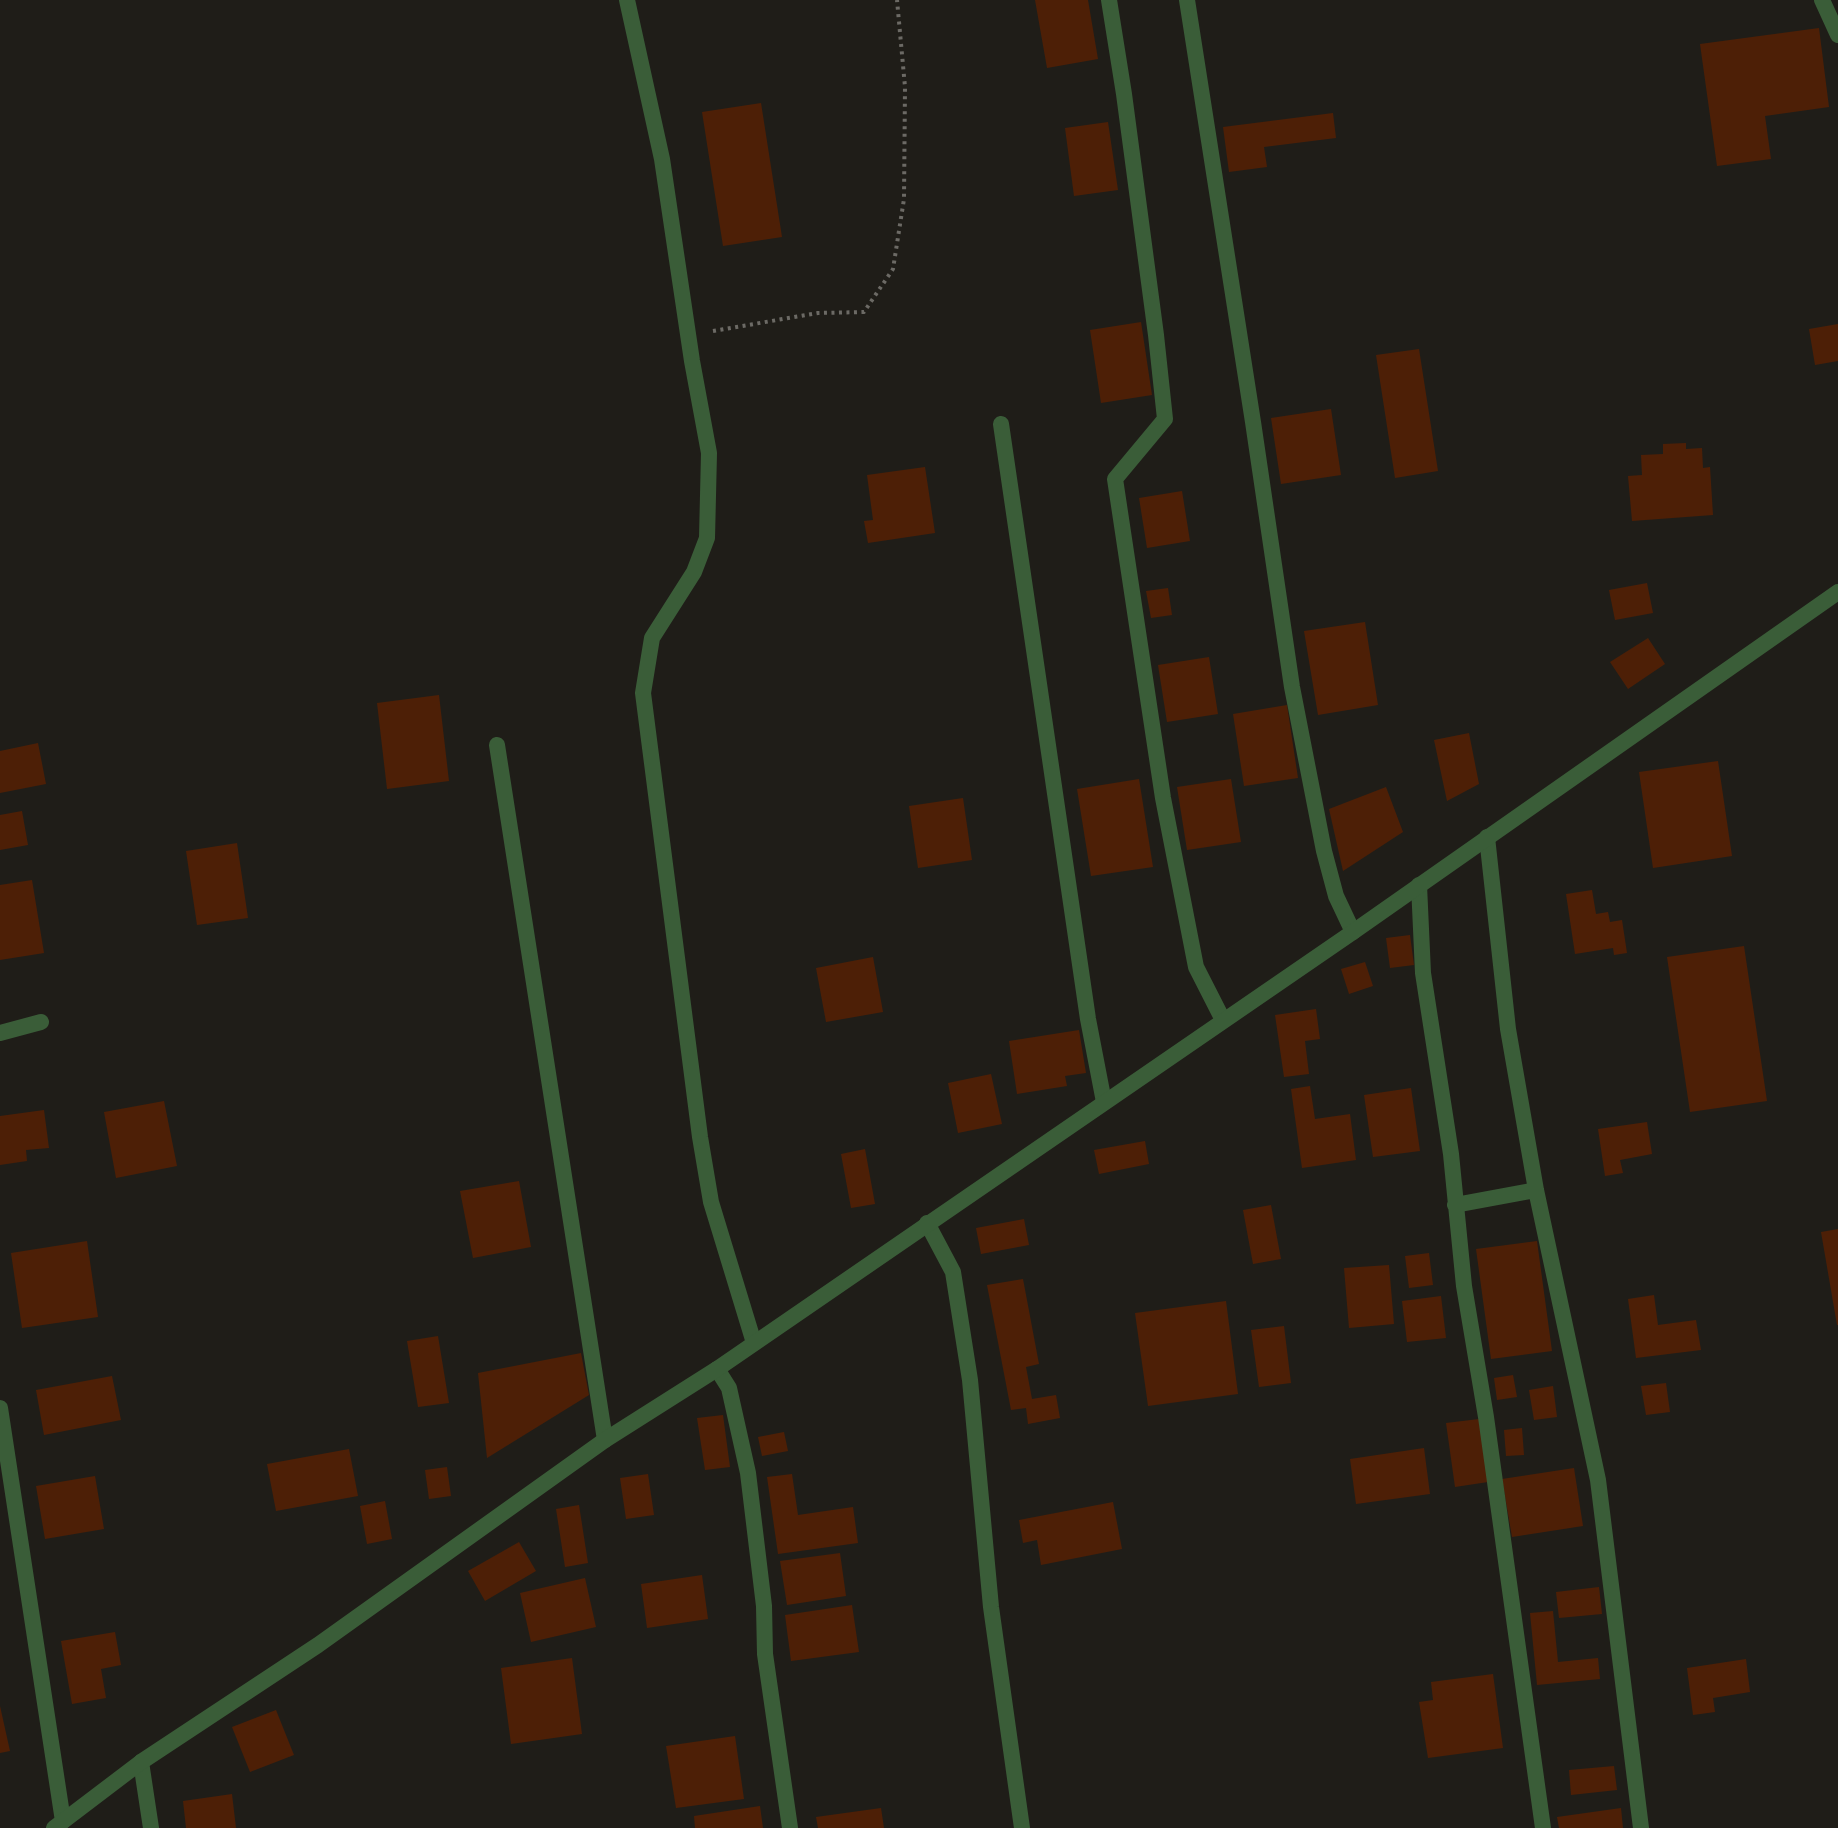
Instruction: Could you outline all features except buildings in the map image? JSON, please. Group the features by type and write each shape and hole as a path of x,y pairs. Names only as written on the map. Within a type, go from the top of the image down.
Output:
{"street":[{"path":"627,0 662,159 709,453 707,538 694,572 652,638 643,693 700,1137 711,1202 754,1343"},
{"path":"1109,0 1126,105 1165,419 1114,479 1163,798 1196,967 1223,1020"},
{"path":"1187,0 1292,687 1324,851 1336,896 1353,932"},
{"path":"1822,0 1838,35"},
{"path":"1001,424 1088,1019 1104,1102"},
{"path":"0,1408 58,1825 141,1762 318,1645 605,1440 717,1369 1353,932 1838,592"},
{"path":"497,745 605,1440"},
{"path":"1487,837 1508,1029 1536,1190 1598,1480 1641,1828"},
{"path":"1419,885 1423,973 1451,1154 1464,1286 1481,1384 1543,1828"},
{"path":"0,1033 41,1022"},
{"path":"1455,1205 1536,1190"},
{"path":"927,1223 953,1272 965,1347 991,1607 1022,1828"},
{"path":"717,1369 729,1388 748,1473 764,1606 765,1654 790,1828"},
{"path":"141,1762 151,1828"}],"path":[{"path":"689,334 818,314 864,312 893,269 904,199 905,87 897,0"}]}
